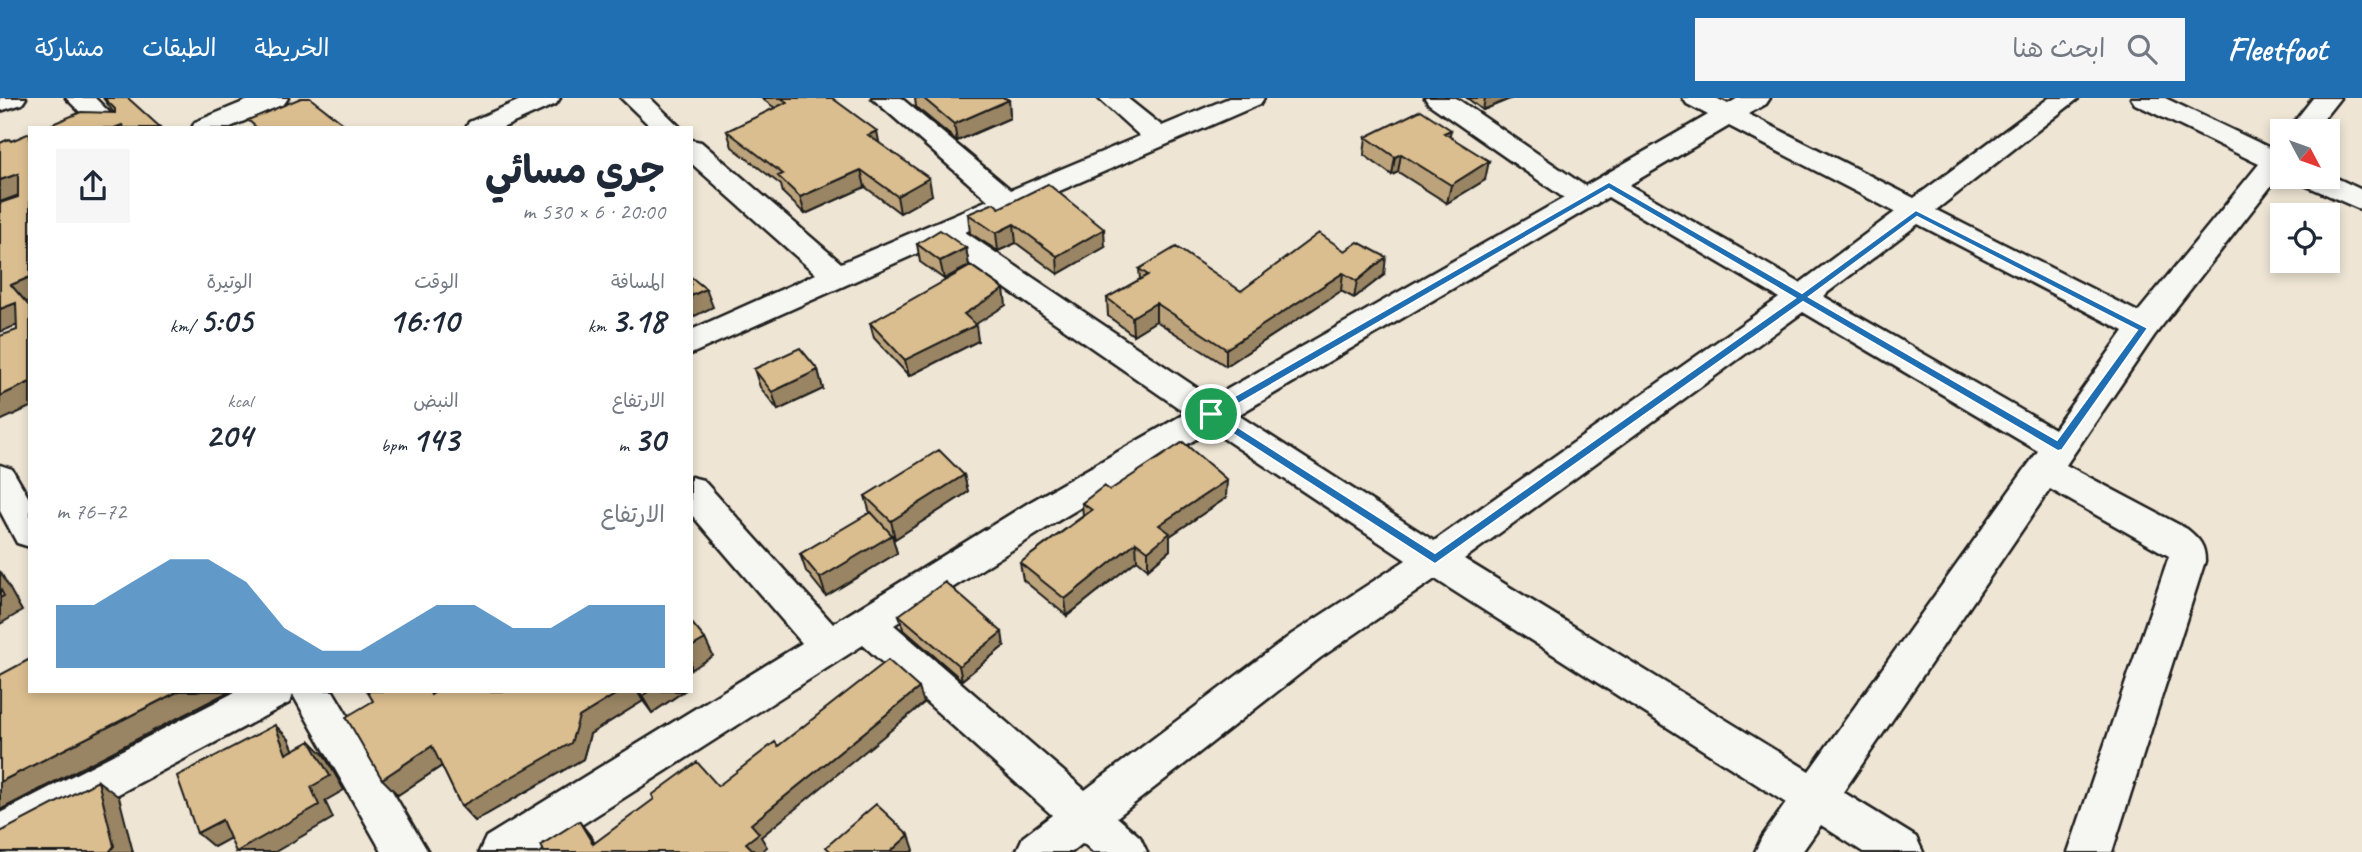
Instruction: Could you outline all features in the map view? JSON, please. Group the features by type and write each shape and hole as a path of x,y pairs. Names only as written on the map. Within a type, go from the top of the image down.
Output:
{"street":[{"path":"0,103 13,98"},
{"path":"79,98 110,126"},
{"path":"210,126 275,98"},
{"path":"484,126 547,98"},
{"path":"634,98 666,126"},
{"path":"885,98 1007,202"},
{"path":"1111,98 1159,138"},
{"path":"693,342 942,230 1251,98"},
{"path":"1438,98 1597,192 1802,297 2052,458 2174,539 2187,551 2187,561 2090,852"},
{"path":"1696,98 2143,328"},
{"path":"502,852 1043,512 1757,98"},
{"path":"1038,852 1306,646 1435,559 1802,297 2066,98"},
{"path":"2144,98 2270,155"},
{"path":"2310,119 2328,98"},
{"path":"693,150 837,276"},
{"path":"1777,852 2143,328 2270,172"},
{"path":"2336,189 2362,201"},
{"path":"942,230 1211,414 1435,559 1901,852"},
{"path":"0,478 28,529"},
{"path":"693,492 830,647"},
{"path":"867,625 1125,852"},
{"path":"0,835 271,693"},
{"path":"312,693 406,852"}],"building":[{"path":"104,98 128,98 159,126 48,126 81,112 115,113 115,109"},
{"path":"301,98 310,98 346,126 255,126 248,120"},
{"path":"781,98 832,98 877,131 868,135 929,178 897,196 861,170 800,197 778,176 783,174 727,131 787,102"},
{"path":"923,98 1005,98 1009,100 954,124"},
{"path":"1421,110 1451,130 1444,133 1489,161 1451,185 1401,154 1395,157 1366,137"},
{"path":"28,134 28,278 11,285 28,305 28,383 0,396 0,336 17,330 16,303 0,309 0,203 18,197 18,174 0,180 0,143 9,139 11,141"},
{"path":"1048,184 1104,229 1057,256 1014,224 996,233 968,214 994,203 999,208"},
{"path":"940,230 966,248 940,261 917,244"},
{"path":"1319,233 1345,251 1358,242 1386,257 1357,281 1343,273 1226,349 1156,303 1132,317 1107,298 1148,275 1139,269 1176,247 1241,291"},
{"path":"971,266 1004,289 964,314 976,325 905,360 870,323"},
{"path":"693,279 706,289 693,295"},
{"path":"800,348 818,370 772,392 754,369"},
{"path":"1183,442 1227,480 1159,525 1170,533 1148,551 1136,542 1065,599 1020,563 1092,510 1082,503 1104,486 1110,490"},
{"path":"939,450 964,475 891,521 865,496"},
{"path":"871,512 892,535 820,578 800,554"},
{"path":"945,582 1002,632 959,666 899,615"},
{"path":"693,624 705,639 693,646"},
{"path":"28,660 28,693 175,693 0,782 0,675"},
{"path":"888,660 919,688 751,824 759,833 746,843 755,852 544,852 541,845 579,821 593,844 654,799 652,795 697,762 718,786 775,742 778,746"},
{"path":"368,693 618,693 579,717 571,743 461,806 432,746 382,779 346,717 373,701"},
{"path":"275,725 286,754 310,741 330,776 311,787 319,805 236,852 222,820 197,833 177,776"},
{"path":"98,781 114,846 110,852 0,852 0,832"},
{"path":"876,804 909,835 890,852 831,852 826,847"}],"route":[{"path":"1211,414 1435,559 1802,297 2058,447 2143,328 1916,213 1802,297 1609,185 1211,414"}]}
